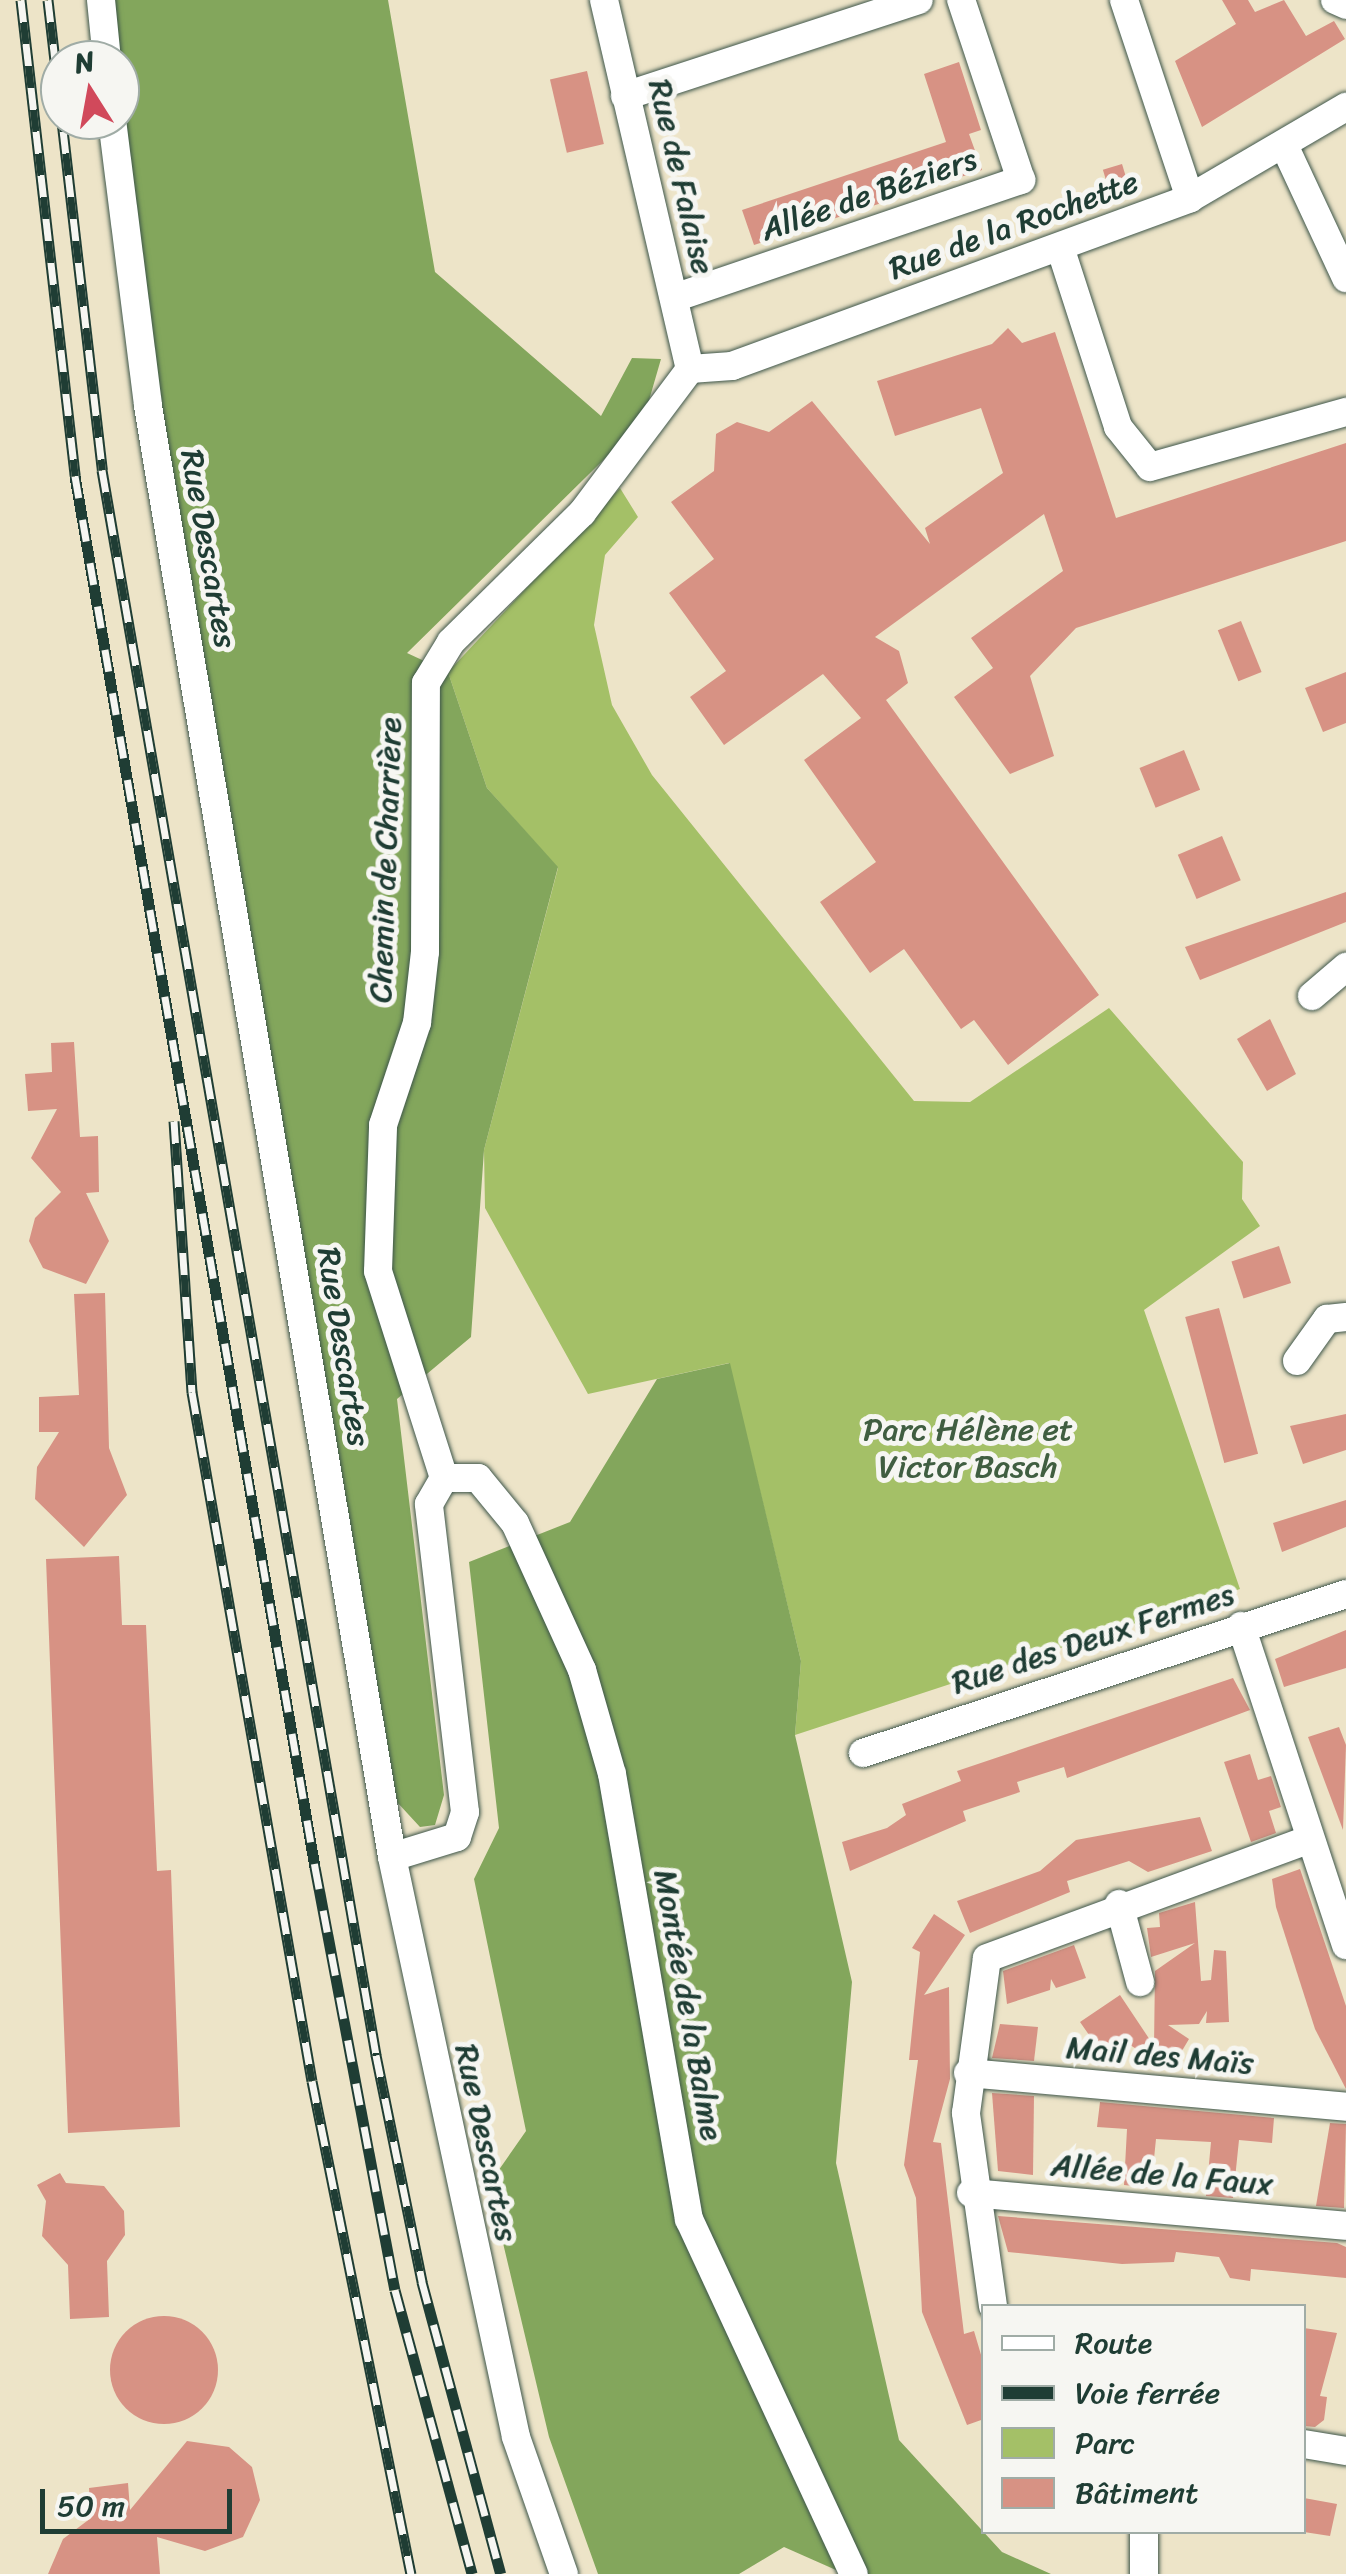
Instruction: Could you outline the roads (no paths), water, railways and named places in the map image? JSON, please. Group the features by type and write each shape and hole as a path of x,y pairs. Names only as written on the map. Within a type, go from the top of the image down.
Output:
{"street":[{"path":"101,0 105,40"},
{"name":"Rue de Falaise","path":"604,0 690,369"},
{"path":"626,96 920,0"},
{"name":"Allée de Béziers","path":"674,298 1021,180 961,0"},
{"path":"1124,0 1190,198"},
{"path":"1335,0 1346,5"},
{"name":"Rue de la Rochette","path":"690,369 732,366 1190,198 1346,108"},
{"name":"Rue Descartes","path":"115,140 148,406 392,1856 516,2437 564,2574"},
{"path":"1284,145 1346,278"},
{"path":"1060,247 1118,427 1150,467 1346,412"},
{"name":"Chemin de Charrière","path":"444,1478 378,1271 383,1125 417,1022 425,952 426,682 451,642 582,512 690,369"},
{"path":"1312,996 1346,967"},
{"path":"1297,1361 1328,1319 1346,1317"},
{"path":"392,1856 457,1837 465,1812 430,1519 444,1478"},
{"name":"Montée de la Balme","path":"444,1478 478,1478 515,1523 582,1670 612,1774 689,2219 854,2574"},
{"name":"Rue des Deux Fermes","path":"863,1753 1346,1594"},
{"path":"1241,1626 1346,1945"},
{"path":"992,2304 971,2193 968,2073 987,1958 1119,1904 1310,1839"},
{"path":"1119,1904 1140,1982"},
{"name":"Mail des Maïs","path":"968,2073 1346,2107"},
{"name":"Allée de la Faux","path":"971,2193 1346,2226"},
{"path":"1306,2444 1345,2443"},
{"path":"1144,2534 1144,2574"}],"railway":[{"path":"21,0 75,476 315,1867 395,2290 472,2574"},
{"path":"48,0 102,470 376,2055 422,2282 501,2574"},
{"path":"174,1121 192,1392 312,2081 411,2574"}],"park label":[{"name":"Parc Hélène et Victor Basch","path":"968,1450"}]}
